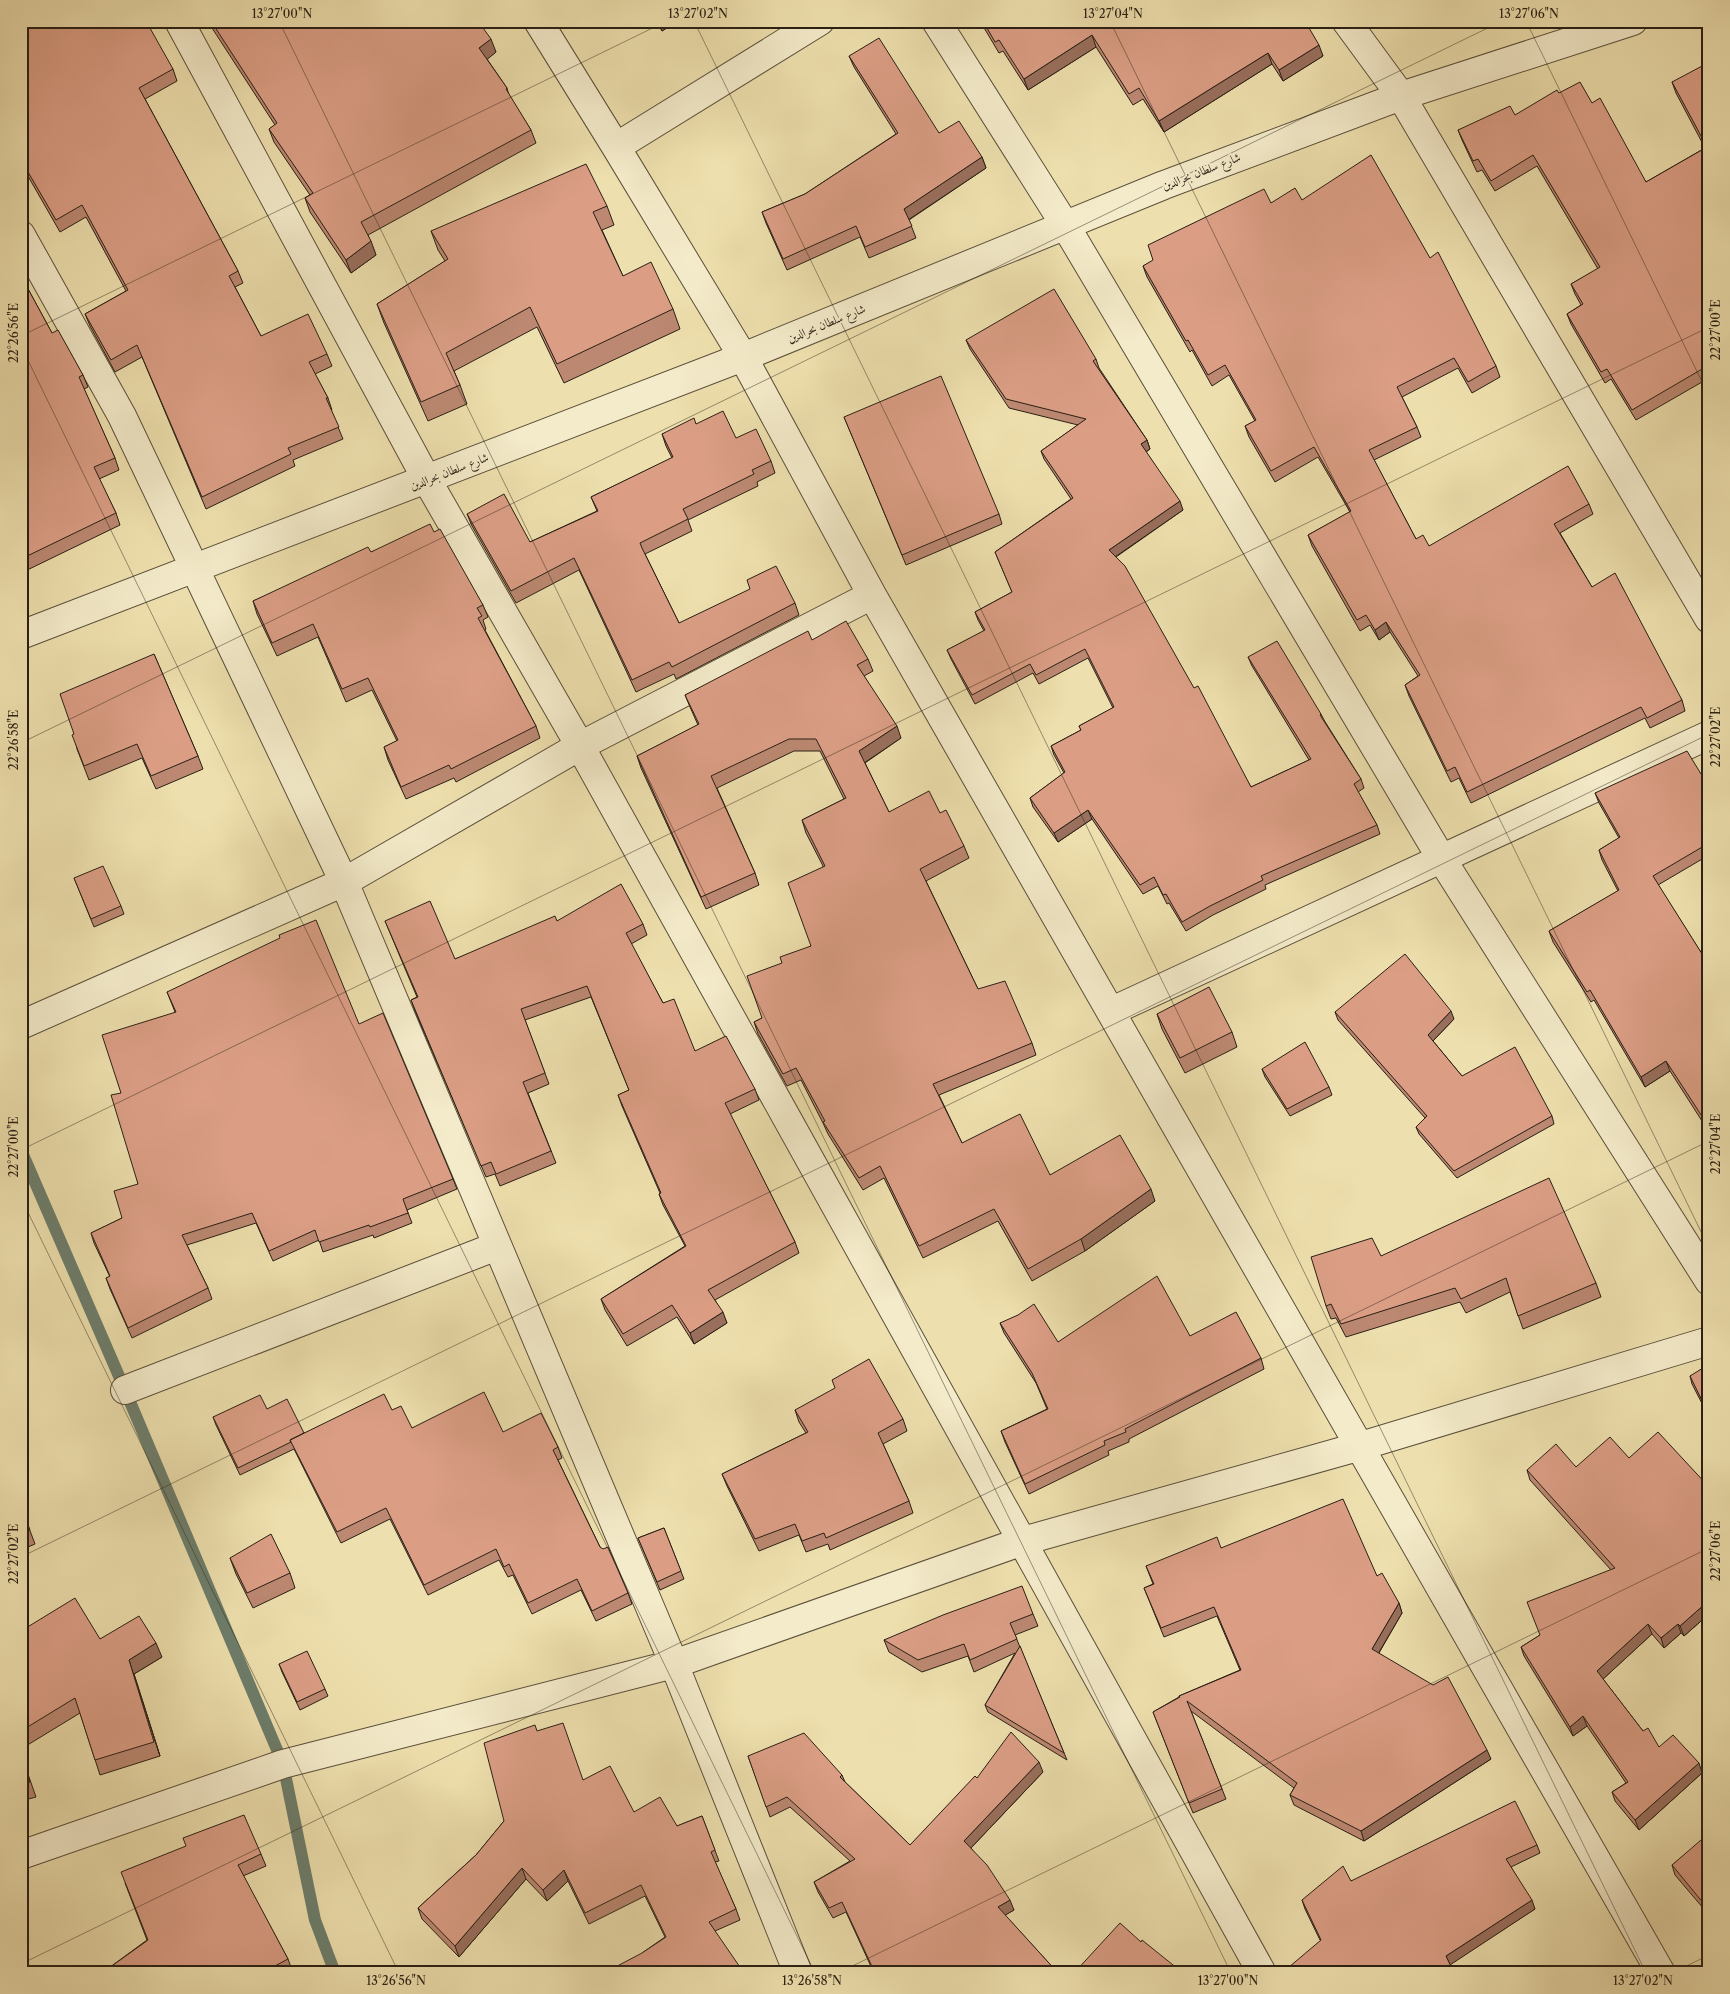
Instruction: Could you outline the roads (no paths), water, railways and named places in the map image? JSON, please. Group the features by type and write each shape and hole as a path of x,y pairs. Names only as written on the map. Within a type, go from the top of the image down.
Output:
{"street":[{"path":"179,21 427,480 580,746 1262,1973"},
{"path":"538,21 743,357 872,595 1112,1011 1661,1973"},
{"path":"616,147 820,21"},
{"path":"936,21 1065,225 1441,858 1709,1281"},
{"path":"1346,21 1401,96 1709,619"},
{"name":"شارع سلطان بحرالدين","path":"21,635 743,357 1173,182 1401,96 1633,21"},
{"path":"21,235 122,416 344,882 674,1664 798,1973"},
{"path":"21,1025 344,882 580,746 872,595"},
{"path":"1112,1011 1709,735"},
{"path":"125,1390 497,1246"},
{"path":"21,1855 283,1764 674,1664 1023,1541 1361,1446 1709,1341"}],"waterway":[{"path":"21,1150 283,1764 315,1920 335,1973"}]}
